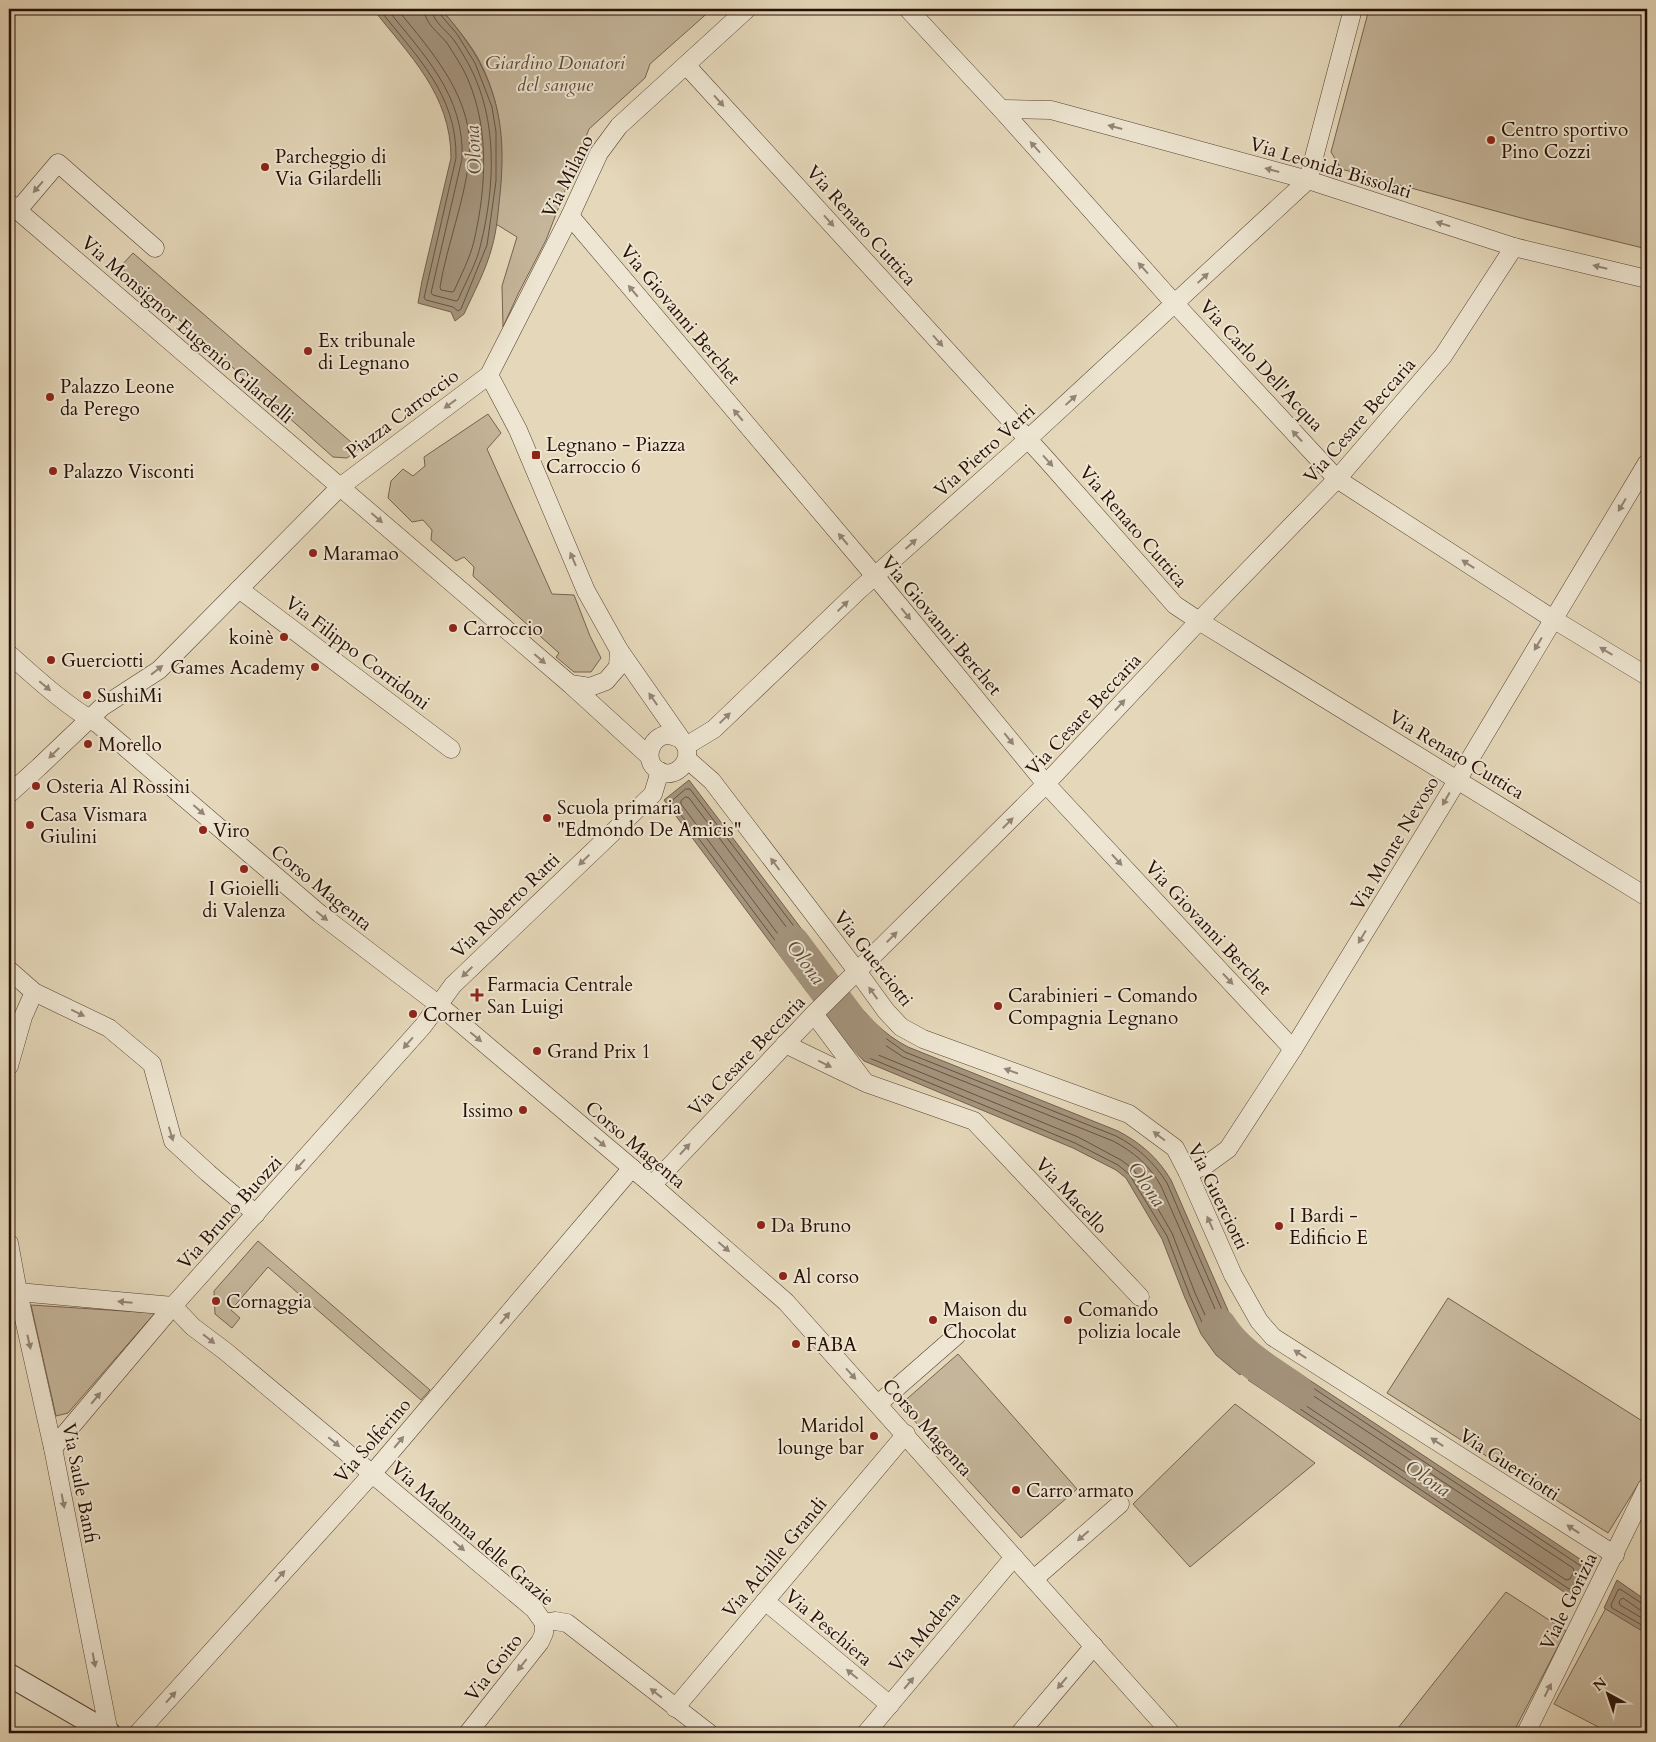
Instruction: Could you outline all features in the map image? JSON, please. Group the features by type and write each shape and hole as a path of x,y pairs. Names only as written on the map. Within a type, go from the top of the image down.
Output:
{"street":[{"name":"Via Milano","path":"489,375 570,216 599,153 619,126 747,9"},
{"name":"Via Carlo Dell'Acqua","path":"908,9 1337,479 1553,619 1647,676"},
{"path":"1308,180 1353,9"},
{"name":"Via Renato Cuttica","path":"686,65 1028,439 1175,604 1199,621 1647,897"},
{"name":"Via Leonida Bissolati","path":"1001,109 1051,110 1308,180 1514,247 1647,279"},
{"path":"13,206 58,163 155,248"},
{"name":"Via Pietro Verri","path":"684,748 714,729 875,576 1176,304 1308,180"},
{"name":"Via Monsignor Eugenio Gilardelli","path":"13,206 340,486"},
{"name":"Via Giovanni Berchet","path":"570,216 875,576 1046,784 1294,1049"},
{"name":"Via Cesare Beccaria","path":"652,1185 817,1011 1046,784 1199,621 1337,479 1443,356 1514,247"},
{"name":"Piazza Carroccio","path":"340,486 489,375 518,430 586,591 619,650 684,748"},
{"name":"Via Monte Nevoso","path":"1188,1173 1206,1166 1228,1149 1294,1049 1647,463"},
{"path":"9,794 102,707 159,670 340,486 570,684 650,756"},
{"name":"Via Filippo Corridoni","path":"240,589 451,749"},
{"path":"570,684 590,687 606,681 618,667 619,650"},
{"name":"Corso Magenta","path":"9,654 49,690 98,724 320,914 439,1005 652,1185 786,1302 906,1434 1171,1733"},
{"path":"666,735 684,748 678,771 660,772 651,762 650,748 666,735"},
{"name":"Via Guerciotti","path":"684,748 712,781 853,976 901,1027 924,1039 1129,1114 1175,1148 1233,1275 1259,1322 1272,1337 1615,1555"},
{"name":"Via Roberto Ratti","path":"439,1005 453,985 653,794 660,772"},
{"path":"9,970 34,992 109,1028 152,1064 173,1141 256,1214"},
{"path":"9,1066 23,1017 34,992"},
{"name":"Via Bruno Buozzi","path":"53,1448 173,1306 423,1026 439,1005"},
{"path":"817,1011 866,1083"},
{"path":"785,1044 866,1083"},
{"name":"Via Macello","path":"866,1083 974,1121 1140,1297"},
{"name":"Via Solferino","path":"138,1733 372,1474 632,1168"},
{"name":"Via Saule Banfi","path":"9,1243 53,1448 109,1733"},
{"path":"18,1292 173,1306"},
{"name":"Via Madonna delle Grazie","path":"173,1306 193,1327 534,1609 544,1623 555,1621 567,1623 709,1733"},
{"path":"878,1404 957,1335"},
{"name":"Via Achille Grandi","path":"675,1708 906,1434"},
{"name":"Viale Gorizia","path":"1526,1733 1647,1487"},
{"path":"1034,1579 1120,1504"},
{"name":"Via Modena","path":"866,1733 1014,1557"},
{"name":"Via Peschiera","path":"765,1601 890,1705"},
{"name":"Via Goito","path":"468,1733 540,1642 544,1633 544,1623"},
{"path":"1020,1733 1094,1646"},
{"path":"9,1675 109,1733"}],"green space":[{"name":"Giardino Donatori del sangue","path":"441,9 712,9 650,64 645,78 589,129 546,240 503,327 502,286 517,237 496,224 502,162 499,122 489,82 480,62"},
{"name":"Centro sportivo Pino Cozzi","path":"1369,9 1647,9 1647,249 1525,219 1341,169 1331,152"},
{"path":"133,253 359,449 347,458 333,457 120,267"},
{"path":"488,414 501,433 487,449 552,594 574,595 601,658 591,672 574,672 556,657 559,653 473,576 474,567 464,557 456,561 431,540 432,530 423,520 412,522 388,498 391,481 403,469 413,476 425,466 424,457"},
{"path":"258,1241 430,1390 421,1400 268,1267 231,1310 240,1318 232,1328 215,1314 214,1291"},
{"path":"1448,1298 1647,1424 1647,1470 1608,1533 1387,1393"},
{"path":"31,1305 155,1313 68,1413 56,1416"},
{"path":"958,1354 1077,1489 1021,1538 900,1405"},
{"path":"1235,1404 1315,1463 1190,1567 1133,1504"},
{"path":"1506,1592 1566,1631 1513,1733 1394,1733"},
{"path":"1606,1608 1647,1633 1647,1733 1610,1733 1554,1704"}],"water":[{"path":"373,9 441,9 473,52 485,73 493,94 499,117 502,166 494,241 464,314 455,321 451,312 418,303 451,158 449,135 444,114 436,95 414,59"},
{"path":"689,780 831,968 808,993 664,800"},
{"path":"850,994 876,1024 908,1047 1118,1131 1148,1152 1171,1180 1233,1322 1244,1336 1260,1347 1240,1375 1216,1355 1201,1334 1162,1239 1126,1178 1116,1170 1073,1148 864,1061 827,1018"},
{"path":"1267,1352 1589,1565 1573,1598 1248,1380"},
{"path":"1617,1580 1647,1601 1647,1634 1604,1608"}],"waterway":[{"name":"Olona","path":"792,943 852,1024 869,1041"},
{"name":"Olona","path":"1219,1326 1244,1355 1297,1392"}],"place":[{"name":"Centro sportivo Pino Cozzi","path":"1491,140"},
{"name":"Parcheggio di Via Gilardelli","path":"265,167"},
{"name":"Ex tribunale di Legnano","path":"308,351"},
{"name":"Palazzo Leone da Perego","path":"50,397"},
{"name":"Legnano - Piazza Carroccio 6","path":"536,455"},
{"name":"Palazzo Visconti","path":"53,471"},
{"name":"Maramao","path":"313,553"},
{"name":"Carroccio","path":"453,628"},
{"name":"koinè","path":"284,637"},
{"name":"Guerciotti","path":"51,660"},
{"name":"Games Academy","path":"315,667"},
{"name":"SushiMi","path":"87,695"},
{"name":"Morello","path":"88,744"},
{"name":"Osteria Al Rossini","path":"36,786"},
{"name":"Scuola primaria \"Edmondo De Amicis\"","path":"547,818"},
{"name":"Casa Vismara Giulini","path":"30,825"},
{"name":"Viro","path":"203,830"},
{"name":"I Gioielli di Valenza","path":"244,869"},
{"name":"Farmacia Centrale San Luigi","path":"477,995"},
{"name":"Carabinieri - Comando Compagnia Legnano","path":"998,1006"},
{"name":"Corner","path":"413,1014"},
{"name":"Grand Prix 1","path":"537,1051"},
{"name":"Issimo","path":"523,1110"},
{"name":"Da Bruno","path":"761,1225"},
{"name":"I Bardi - Edificio E","path":"1279,1226"},
{"name":"Al corso","path":"783,1276"},
{"name":"Cornaggia","path":"216,1301"},
{"name":"Maison du Chocolat","path":"933,1320"},
{"name":"Comando polizia locale","path":"1068,1320"},
{"name":"FABA","path":"796,1344"},
{"name":"Maridol lounge bar","path":"874,1436"},
{"name":"Carro armato","path":"1016,1490"}]}
